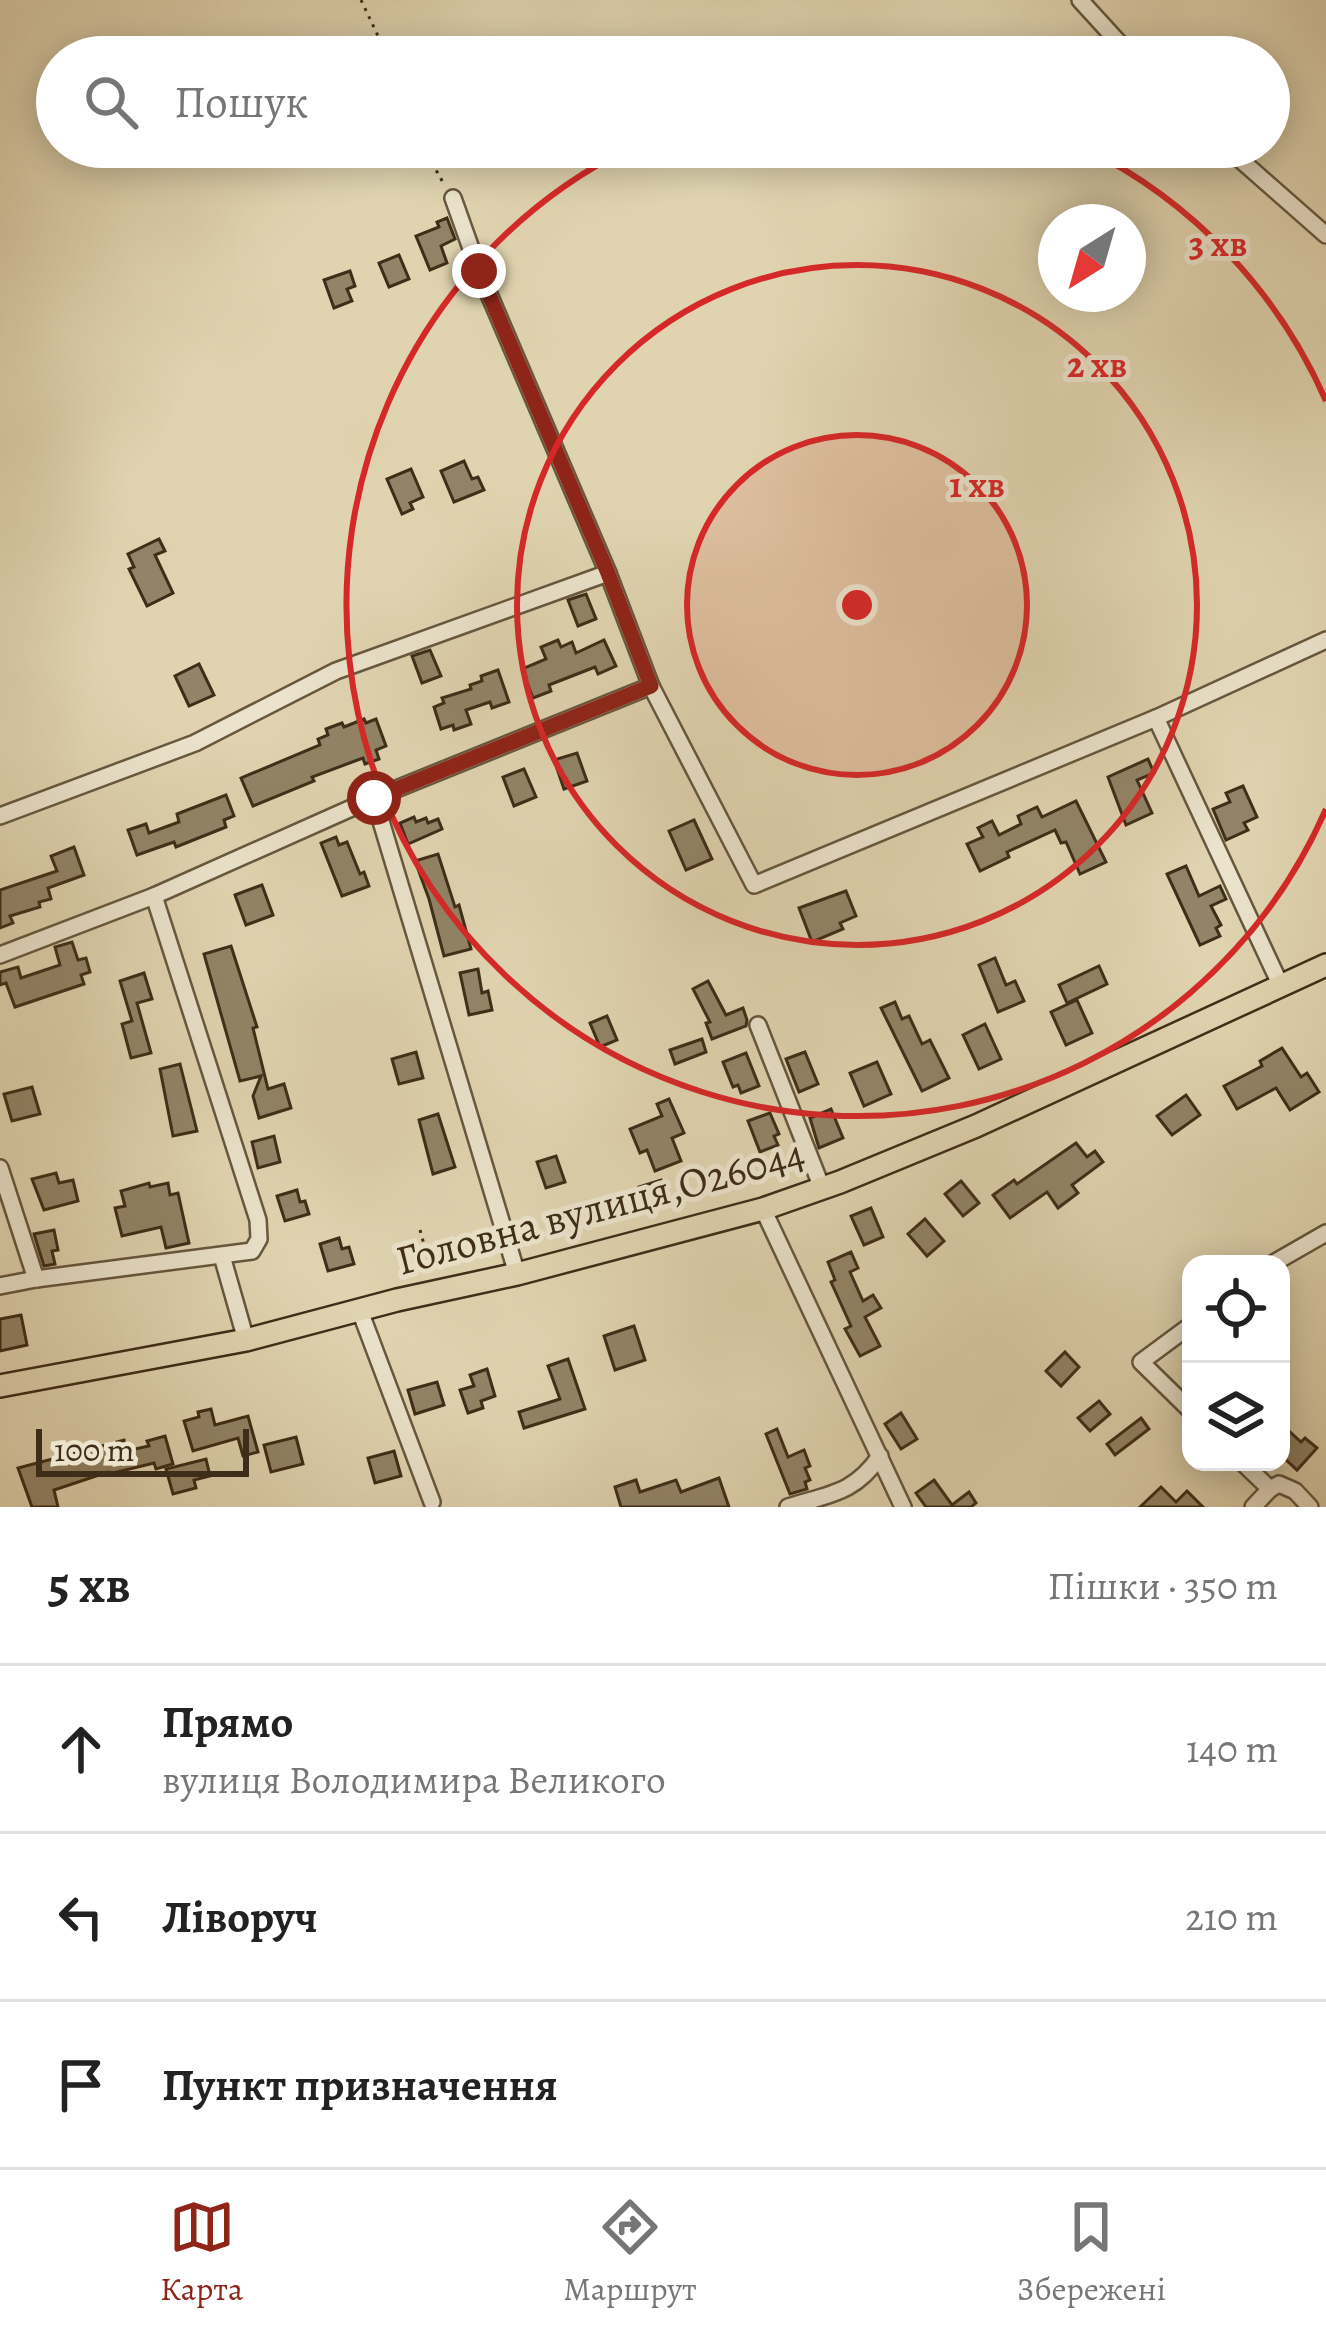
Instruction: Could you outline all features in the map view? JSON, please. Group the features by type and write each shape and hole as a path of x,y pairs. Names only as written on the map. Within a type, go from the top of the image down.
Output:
{"main road":[{"name":"Головна вулиця,О26044","path":"0,1386 246,1340 764,1209 976,1126 1326,965"}],"street":[{"path":"1080,0 1113,36"},
{"path":"1250,168 1326,236"},
{"path":"453,198 651,686 754,885 1156,718 1326,640"},
{"path":"0,816 196,742 336,671 608,573"},
{"path":"0,955 154,896 374,798 651,686"},
{"path":"1156,718 1281,986"},
{"path":"374,798 517,1274"},
{"path":"0,1286 252,1251 259,1239 258,1220 154,896"},
{"path":"758,1025 822,1188"},
{"path":"0,1168 36,1279"},
{"path":"764,1209 903,1507"},
{"path":"1288,1255 1326,1233"},
{"path":"222,1256 246,1340"},
{"path":"360,1311 432,1502"},
{"path":"1182,1332 1142,1362 1182,1402"},
{"path":"788,1507 852,1487 880,1456"},
{"path":"1251,1471 1270,1490"},
{"path":"1252,1507 1279,1484 1310,1507"}],"path":[{"path":"361,0 378,36"},
{"path":"420,1230 437,1292"}],"building":[{"path":"447,218 455,239 441,246 447,263 430,270 416,236 439,227 437,222"},
{"path":"399,255 409,279 389,287 379,263"},
{"path":"350,271 355,286 347,289 352,301 334,308 324,280"},
{"path":"464,461 472,479 478,477 484,490 454,502 441,471"},
{"path":"411,469 423,497 402,514 387,479"},
{"path":"159,539 165,551 155,555 173,593 147,606 129,569 134,567 128,554"},
{"path":"586,594 596,619 578,626 568,600"},
{"path":"558,640 561,647 572,642 576,653 604,640 616,666 598,674 595,667 549,685 551,691 533,698 522,669 546,659 541,647"},
{"path":"430,650 441,676 422,683 412,656"},
{"path":"199,664 214,695 189,706 175,676"},
{"path":"498,670 509,702 466,710 471,724 441,729 434,707 444,703 442,698 471,689 470,685 482,681 481,676"},
{"path":"364,719 366,723 376,719 386,746 376,750 379,759 365,764 363,758 312,777 314,781 253,806 241,778 320,745 318,739 328,735 326,729"},
{"path":"577,753 587,781 564,789 554,760"},
{"path":"1148,759 1154,773 1137,780 1152,813 1126,825 1108,777"},
{"path":"524,769 536,797 514,806 503,777"},
{"path":"1243,786 1257,817 1244,823 1248,830 1226,840 1213,809 1230,802 1226,793"},
{"path":"226,795 234,816 224,820 226,827 176,847 174,842 137,855 128,830 146,824 149,833 179,822 177,814"},
{"path":"1076,801 1106,862 1080,874 1066,842 1061,843 1055,830 1007,852 1009,857 980,871 967,844 983,837 978,828 992,821 999,835 1021,824 1018,816 1037,807 1042,817"},
{"path":"414,817 416,822 426,818 428,823 438,819 442,829 408,844 400,823"},
{"path":"694,820 712,859 686,870 669,831"},
{"path":"336,837 339,845 347,842 369,886 342,896 321,843"},
{"path":"74,847 84,875 48,888 51,899 10,916 13,923 0,928 0,890 57,871 51,856"},
{"path":"438,854 471,949 444,956 415,861"},
{"path":"1186,866 1199,896 1220,886 1226,899 1211,906 1221,925 1216,928 1220,936 1200,945 1167,874"},
{"path":"262,885 273,915 246,925 235,895"},
{"path":"846,891 856,916 840,923 843,929 812,942 799,908"},
{"path":"72,942 78,960 86,958 90,972 81,975 84,984 15,1007 6,983 0,985 0,972 18,967 21,978 60,965 55,947"},
{"path":"231,946 257,1027 253,1028 268,1089 284,1084 291,1108 259,1118 253,1096 261,1076 240,1081 204,954"},
{"path":"995,958 1006,985 1015,981 1024,1001 998,1012 979,965"},
{"path":"1099,966 1107,984 1067,1003 1059,985"},
{"path":"478,969 482,993 488,991 492,1010 469,1015 460,973"},
{"path":"144,973 152,999 137,1003 151,1053 131,1058 122,1024 132,1021 120,981"},
{"path":"708,981 726,1015 743,1008 746,1026 712,1039 706,1023 710,1022 693,989"},
{"path":"1077,1000 1092,1033 1066,1045 1051,1012"},
{"path":"895,1002 902,1019 909,1016 922,1044 930,1040 949,1078 922,1091 881,1008"},
{"path":"607,1016 617,1040 600,1047 590,1023"},
{"path":"985,1024 1001,1059 979,1069 963,1035"},
{"path":"702,1039 706,1052 675,1064 670,1050"},
{"path":"1282,1048 1301,1077 1307,1073 1319,1092 1290,1110 1276,1088 1237,1109 1224,1086 1262,1066 1260,1061"},
{"path":"416,1052 423,1078 399,1084 392,1059"},
{"path":"805,1052 818,1084 799,1092 786,1059"},
{"path":"746,1053 759,1086 741,1093 738,1085 733,1087 723,1062"},
{"path":"877,1062 891,1094 864,1106 850,1073"},
{"path":"180,1064 197,1131 173,1136 160,1069"},
{"path":"32,1087 40,1114 12,1121 4,1094"},
{"path":"1186,1095 1200,1115 1172,1135 1157,1116"},
{"path":"669,1099 684,1133 672,1138 681,1161 655,1171 647,1150 640,1153 630,1129 662,1116 657,1104"},
{"path":"831,1109 843,1138 819,1148 810,1118"},
{"path":"770,1113 779,1134 774,1136 778,1145 760,1152 748,1121"},
{"path":"438,1114 455,1167 433,1174 419,1120"},
{"path":"274,1136 280,1162 258,1168 252,1142"},
{"path":"1076,1143 1087,1157 1095,1151 1103,1162 1072,1185 1078,1193 1058,1208 1047,1192 1010,1218 993,1195"},
{"path":"556,1156 565,1182 546,1188 537,1162"},
{"path":"56,1173 59,1183 73,1180 78,1201 44,1210 32,1179"},
{"path":"661,1180 669,1201 647,1209 639,1187"},
{"path":"961,1181 979,1203 963,1216 945,1194"},
{"path":"149,1183 150,1187 168,1183 170,1195 178,1193 189,1243 166,1248 161,1227 122,1236 115,1208 125,1206 121,1191"},
{"path":"297,1190 309,1214 285,1221 277,1196"},
{"path":"871,1208 883,1237 864,1245 851,1216"},
{"path":"925,1219 944,1241 927,1256 908,1234"},
{"path":"54,1230 55,1264 44,1266 34,1234"},
{"path":"339,1238 342,1249 349,1247 354,1264 328,1271 320,1244"},
{"path":"851,1252 858,1268 850,1272 863,1301 873,1295 881,1308 865,1317 880,1346 860,1356 845,1329 851,1326 831,1282 835,1280 828,1262"},
{"path":"21,1315 27,1345 0,1351 0,1319"},
{"path":"634,1326 645,1360 615,1370 604,1336"},
{"path":"1065,1352 1079,1367 1061,1386 1046,1371"},
{"path":"568,1359 585,1409 524,1428 519,1412 560,1399 548,1366"},
{"path":"487,1369 495,1396 481,1401 483,1408 468,1413 460,1390 474,1386 470,1375"},
{"path":"437,1382 444,1405 415,1414 408,1390"},
{"path":"1099,1401 1110,1414 1090,1431 1078,1418"},
{"path":"211,1409 215,1425 248,1416 258,1452 243,1456 238,1438 193,1451 184,1421"},
{"path":"901,1413 917,1439 901,1449 885,1424"},
{"path":"1141,1418 1149,1429 1115,1455 1107,1444"},
{"path":"777,1429 788,1457 804,1450 810,1466 805,1468 810,1480 805,1482 807,1489 790,1494 766,1434"},
{"path":"1290,1432 1317,1448 1297,1470 1290,1463"},
{"path":"165,1436 173,1464 108,1472 54,1490 58,1507 32,1507 18,1468 124,1440 126,1451 149,1446 147,1441"},
{"path":"296,1437 303,1464 271,1472 264,1445"},
{"path":"394,1451 401,1476 375,1483 368,1458"},
{"path":"206,1459 210,1476 194,1480 196,1488 173,1494 166,1469"},
{"path":"719,1478 729,1507 621,1507 615,1487 636,1480 640,1492 676,1480 681,1492"},
{"path":"934,1480 952,1505 969,1492 976,1503 971,1507 926,1507 916,1493"},
{"path":"1161,1487 1176,1502 1187,1491 1203,1507 1140,1507"}],"route":[{"path":"374,798 651,686 479,271"}]}
